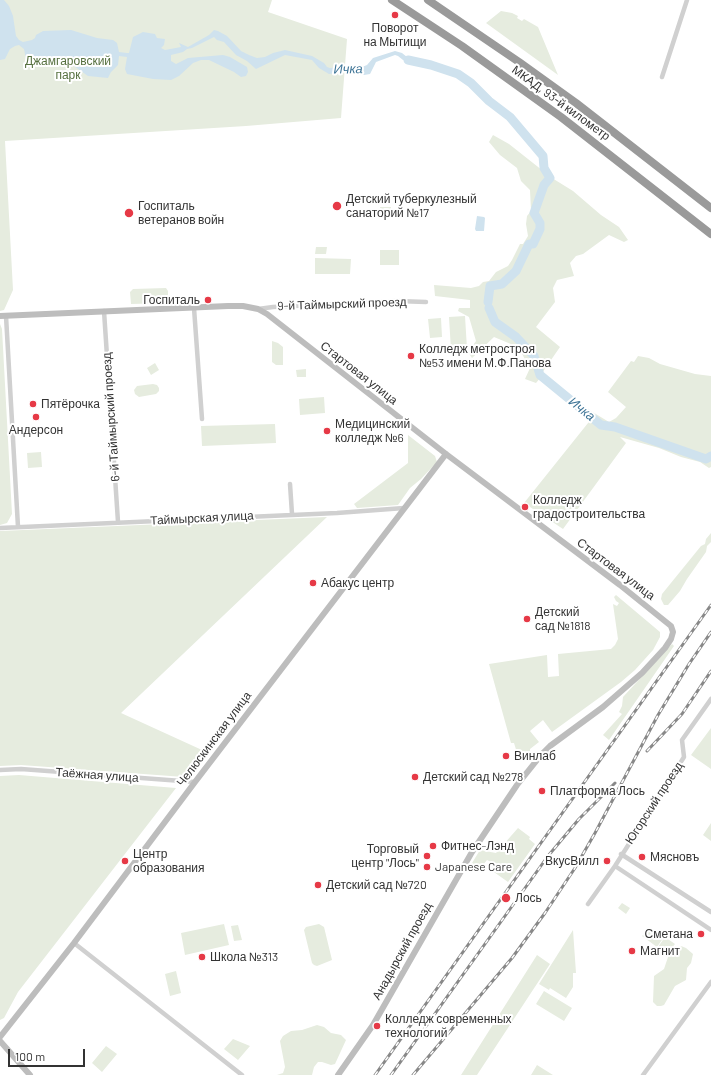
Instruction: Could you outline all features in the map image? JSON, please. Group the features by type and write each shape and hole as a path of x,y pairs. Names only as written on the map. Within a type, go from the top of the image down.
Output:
{"highway":[{"name":"МКАД, 93-й километр","path":"392,0 462,46 561,117 711,234"},
{"name":"МКАД, 93-й километр","path":"428,0 576,102 711,208"}],"street":[{"path":"662,77 687,0"},
{"name":"9-й Таймырский проезд","path":"258,309 273,307 426,302"},
{"name":"Стартовая улица","path":"3,316 243,306 258,309 267,314 446,454 620,585 664,619 670,626"},
{"path":"194,308 202,419"},
{"name":"6-й Таймырский проезд","path":"104,311 118,522"},
{"path":"3,316 18,527"},
{"name":"Челюскинская улица","path":"0,1037 74,943 446,454"},
{"path":"290,484 292,514"},
{"name":"Таймырская улица","path":"0,528 338,513 404,508"},
{"name":"Анадырский проезд","path":"338,1075 373,1025 472,852 514,790 550,746 603,707 642,673 671,639 673,632 670,626"},
{"name":"Югорский проезд","path":"588,904 615,866 621,854 684,757 682,740 711,699"},
{"name":"Таёжная улица","path":"0,770 21,769 195,782"},
{"path":"621,854 711,912"},
{"path":"615,866 711,930"},
{"path":"74,943 242,1075"},
{"path":"643,1075 711,982"},
{"path":"0,1041 30,1075"}],"green space":[{"name":"Джамгаровский парк","path":"0,0 272,0 268,12 347,39 341,118 246,126 5,141 13,290 4,310 0,311"},
{"path":"501,11 512,13 518,16 517,18 522,21 524,19 538,27 558,75 486,23"},
{"path":"493,135 509,144 552,178 573,191 601,215 619,227 628,240 624,242 609,235 583,254 576,256 570,263 574,276 557,280 553,288 555,302 536,327 560,347 542,373 581,405 609,422 616,418 626,407 608,392 631,361 634,362 638,356 649,358 660,364 695,374 711,376 711,467 709,468 700,462 681,457 659,448 620,437 626,443 563,529 524,503 592,418 541,377 536,383 525,379 530,368 518,347 494,337 472,358 468,352 476,341 469,317 458,311 459,308 470,308 470,300 435,296 434,285 471,288 479,286 483,282 489,281 496,272 508,266 520,244 523,244 528,236 526,224 527,216 531,211 530,190 521,181 517,168 500,155 489,142"},
{"path":"380,207 391,207 391,217 381,218"},
{"path":"316,247 327,247 326,254 315,254"},
{"path":"380,250 399,250 399,265 380,265"},
{"path":"315,258 351,259 350,274 315,274"},
{"path":"166,288 168,291 168,303 131,304 130,292 133,289"},
{"path":"465,316 467,349 451,350 449,317"},
{"path":"441,318 442,337 430,338 428,319"},
{"path":"0,324 2,329 12,514 7,523 0,525"},
{"path":"272,341 283,347 283,365 276,365 272,362"},
{"path":"155,363 159,370 151,375 147,368"},
{"path":"306,369 306,377 297,377 296,370"},
{"path":"157,385 159,388 159,391 156,394 139,397 135,394 134,390 137,386"},
{"path":"324,397 325,413 300,415 299,399"},
{"path":"275,424 276,443 202,446 201,426"},
{"path":"408,435 435,456 437,462 410,488 398,505 357,508 354,504 408,463"},
{"path":"41,452 42,467 28,468 27,453"},
{"path":"327,517 121,713 202,750 184,777 21,765 0,766 0,531"},
{"path":"711,533 711,542 707,546 706,552 680,591 668,605 664,605 661,599 662,594 701,546 705,544 706,539"},
{"path":"616,595 660,632 660,637 653,650 635,670 621,682 552,732 543,720 530,731 539,742 530,749 528,755 518,756 514,743 511,743 489,664 547,655 548,677 559,676 558,654 611,649 618,639 613,604 617,606 619,603 614,597"},
{"path":"672,644 674,646 609,740 603,735 622,714 619,712 622,706 623,697"},
{"path":"711,728 711,769 691,755"},
{"path":"19,775 176,788 18,992 4,1018 0,1020 0,776"},
{"path":"711,823 711,841 703,835"},
{"path":"518,828 530,837 529,839 535,844 508,882 491,870 495,864 487,860 479,867 472,863 480,850 496,853"},
{"path":"622,903 630,908 626,914 618,908"},
{"path":"224,924 229,945 185,955 181,933"},
{"path":"319,924 324,927 332,960 317,966 312,963 304,930 306,927"},
{"path":"238,925 242,940 234,941 231,926"},
{"path":"651,928 664,937 657,947 642,936"},
{"path":"573,930 576,973 573,973 573,987 566,998 550,988 549,990 539,984"},
{"path":"665,937 675,944 669,951 665,952 658,947"},
{"path":"678,946 686,948 693,954 691,963 687,968 686,980 675,986 664,1005 657,1006 653,1002 654,976 664,969 668,957"},
{"path":"537,955 550,964 477,1075 461,1075"},
{"path":"176,971 181,993 170,996 165,974"},
{"path":"544,991 572,1008 564,1021 536,1004"},
{"path":"317,1025 324,1027 331,1033 341,1035 346,1040 335,1064 331,1065 318,1062 314,1067 312,1075 277,1075 283,1073 285,1067 280,1041 283,1036 291,1031 302,1030"},
{"path":"233,1039 250,1046 238,1060 224,1049"},
{"path":"106,1046 117,1054 102,1072 92,1063"},
{"path":"537,1065 553,1075 531,1075"}],"water":[{"path":"0,0 4,0 9,6 13,16 16,36 23,42 32,40 36,35 43,31 71,30 97,38 113,40 117,43 119,52 129,53 133,37 143,32 155,34 157,38 165,39 164,45 161,48 165,50 181,47 179,43 188,47 209,35 214,30 227,36 241,51 257,58 265,57 285,50 312,56 330,68 355,66 362,67 367,65 373,58 395,51 419,62 418,64 403,60 395,55 376,62 370,74 364,75 348,72 329,74 319,68 312,60 285,55 256,69 247,61 236,55 224,42 217,40 214,37 183,52 171,55 171,61 176,64 188,58 223,55 230,57 247,67 248,72 246,76 241,77 209,60 201,60 193,63 179,76 171,80 153,79 127,74 125,69 127,57 119,56 118,65 111,72 108,78 88,76 64,59 37,63 32,62 26,59 24,49 19,45 10,49 5,59 0,60"},
{"path":"477,216 485,218 484,231 476,231 475,229"}],"waterway":[{"name":"Ичка","path":"408,60 431,65 458,74 471,83 489,101 510,117 543,156 544,168 550,178 544,185 534,213 540,223 540,229 533,244 529,244 516,271 502,284 490,286 488,302"},
{"name":"Ичка","path":"489,308 495,322 516,337 534,356 540,375 601,425 615,427 706,459 711,456"}],"railway":[{"path":"375,1075 711,605"},
{"path":"413,1075 512,958 545,913 575,868 595,833 658,715 689,664 711,632"},
{"path":"647,751 682,714 711,671"},
{"path":"391,1075 548,856 579,819 615,783"}],"place":[{"name":"Поворот на Мытищи","path":"395,15"},
{"name":"Детский туберкулезный санаторий №17","path":"337,206"},
{"name":"Госпиталь ветеранов войн","path":"129,213"},
{"name":"Госпиталь","path":"208,300"},
{"name":"Колледж метростроя №53 имени М.Ф.Панова","path":"411,356"},
{"name":"Пятёрочка","path":"33,404"},
{"name":"Андерсон","path":"36,417"},
{"name":"Медицинский колледж №6","path":"327,431"},
{"name":"Колледж градостроительства","path":"525,507"},
{"name":"Абакус центр","path":"313,583"},
{"name":"Детский сад №1818","path":"527,619"},
{"name":"Винлаб","path":"506,756"},
{"name":"Детский сад №278","path":"415,777"},
{"name":"Платформа Лось","path":"542,791"},
{"name":"Фитнес-Лэнд","path":"433,846"},
{"name":"Торговый центр \"Лось\"","path":"427,856"},
{"name":"Мясновъ","path":"642,857"},
{"name":"Центр образования","path":"125,861"},
{"name":"ВкусВилл","path":"607,861"},
{"name":"Japanese Care","path":"427,867"},
{"name":"Детский сад №720","path":"318,885"},
{"name":"Лось","path":"506,898"},
{"name":"Сметана","path":"701,934"},
{"name":"Магнит","path":"632,951"},
{"name":"Школа №313","path":"202,957"},
{"name":"Колледж современных технологий","path":"377,1026"}]}
